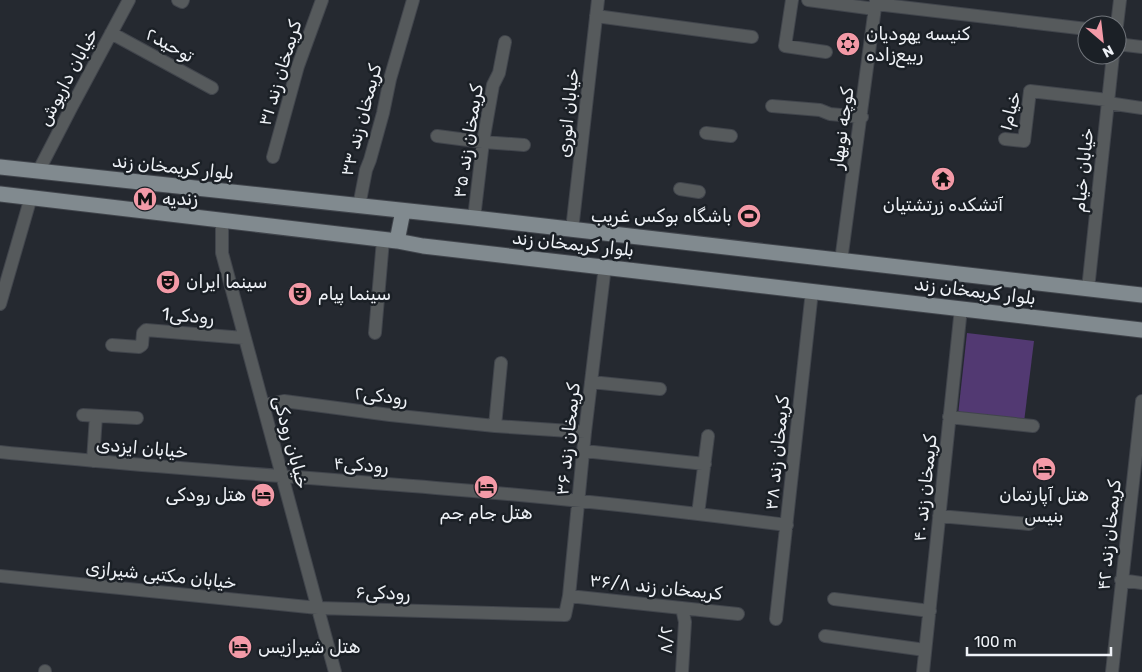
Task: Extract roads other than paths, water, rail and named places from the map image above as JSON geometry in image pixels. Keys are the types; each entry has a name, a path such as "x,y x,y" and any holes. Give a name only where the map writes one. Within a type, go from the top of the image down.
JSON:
{"main road":[{"name":"بلوار کریمخان زند","path":"1,167 474,218 1142,296"},
{"name":"بلوار کریمخان زند","path":"0,194 423,246 1142,330"},
{"path":"390,241 403,211"}],"street":[{"name":"خیابان داریوش","path":"39,170 129,0"},
{"name":"کریمخان زند ۳۱","path":"273,157 298,66 322,0"},
{"name":"کریمخان زند ۳۳","path":"359,206 366,170 413,0"},
{"name":"خیابان انوری","path":"572,230 598,0"},
{"path":"792,0 785,46 826,52"},
{"path":"808,0 876,4 1077,28"},
{"path":"1118,15 1120,0"},
{"name":"کوچه نوبهار","path":"842,261 876,4"},
{"path":"596,16 752,36"},
{"name":"توحید۲","path":"111,32 212,88"},
{"name":"کریمخان زند ۳۵","path":"474,218 482,142 493,85 499,73 505,42"},
{"path":"1127,45 1142,47"},
{"name":"خیابان خیام","path":"1088,289 1112,65"},
{"name":"۱خیام","path":"1006,138 1024,141 1030,90 1108,101"},
{"path":"1108,101 1142,108"},
{"path":"772,106 820,110 830,114 862,117"},
{"path":"706,133 731,136"},
{"path":"436,136 524,145"},
{"path":"680,189 698,192"},
{"path":"0,304 31,198"},
{"name":"خیابان رودکی","path":"222,221 222,253 335,672"},
{"path":"375,333 390,241"},
{"name":"کریمخان زند ۳۶","path":"565,615 569,596 585,432 605,266"},
{"name":"کریمخان زند ۳۸","path":"776,619 812,291"},
{"name":"کریمخان زند ۴۰","path":"922,672 926,650 961,308"},
{"name":"1رودکی","path":"112,345 139,347 142,345 143,333 146,330 244,338"},
{"path":"495,426 502,363"},
{"path":"591,382 660,389"},
{"name":"رودکی۲","path":"264,405 284,401 495,426 585,432"},
{"name":"کریمخان زند ۴۲","path":"1112,672 1121,580 1136,501 1142,401"},
{"path":"83,415 138,418"},
{"path":"93,461 96,416"},
{"path":"949,418 1033,426"},
{"path":"698,514 708,436"},
{"path":"584,451 705,464"},
{"name":"خیابان ایزدی","path":"0,452 282,476"},
{"name":"رودکی۴","path":"282,476 579,501 787,525"},
{"path":"939,516 1029,524"},
{"name":"خیابان مکتبی شیرازی","path":"0,576 318,608"},
{"path":"1121,580 1142,583"},
{"name":"کریمخان زند ۳۶/۸","path":"569,596 738,614"},
{"path":"834,599 930,611"},
{"name":"رودکی۶","path":"318,608 565,615"},
{"name":"۸/۲","path":"682,608 685,622 682,672"},
{"path":"824,636 926,650"}],"place":[{"name":"کنیسه یهودیان ربیع‌زاده","path":"848,44"},
{"name":"آتشکده زرتشتیان","path":"943,179"},
{"name":"زندیه","path":"145,199"},
{"name":"باشگاه بوکس غریب","path":"749,216"},
{"name":"سینما ایران","path":"168,282"},
{"name":"سینما پیام","path":"300,294"},
{"name":"هتل آپارتمان بنیس","path":"1044,469"},
{"name":"هتل جام جم","path":"486,487"},
{"name":"هتل رودکی","path":"263,495"},
{"name":"هتل شیرازیس","path":"240,647"}]}
